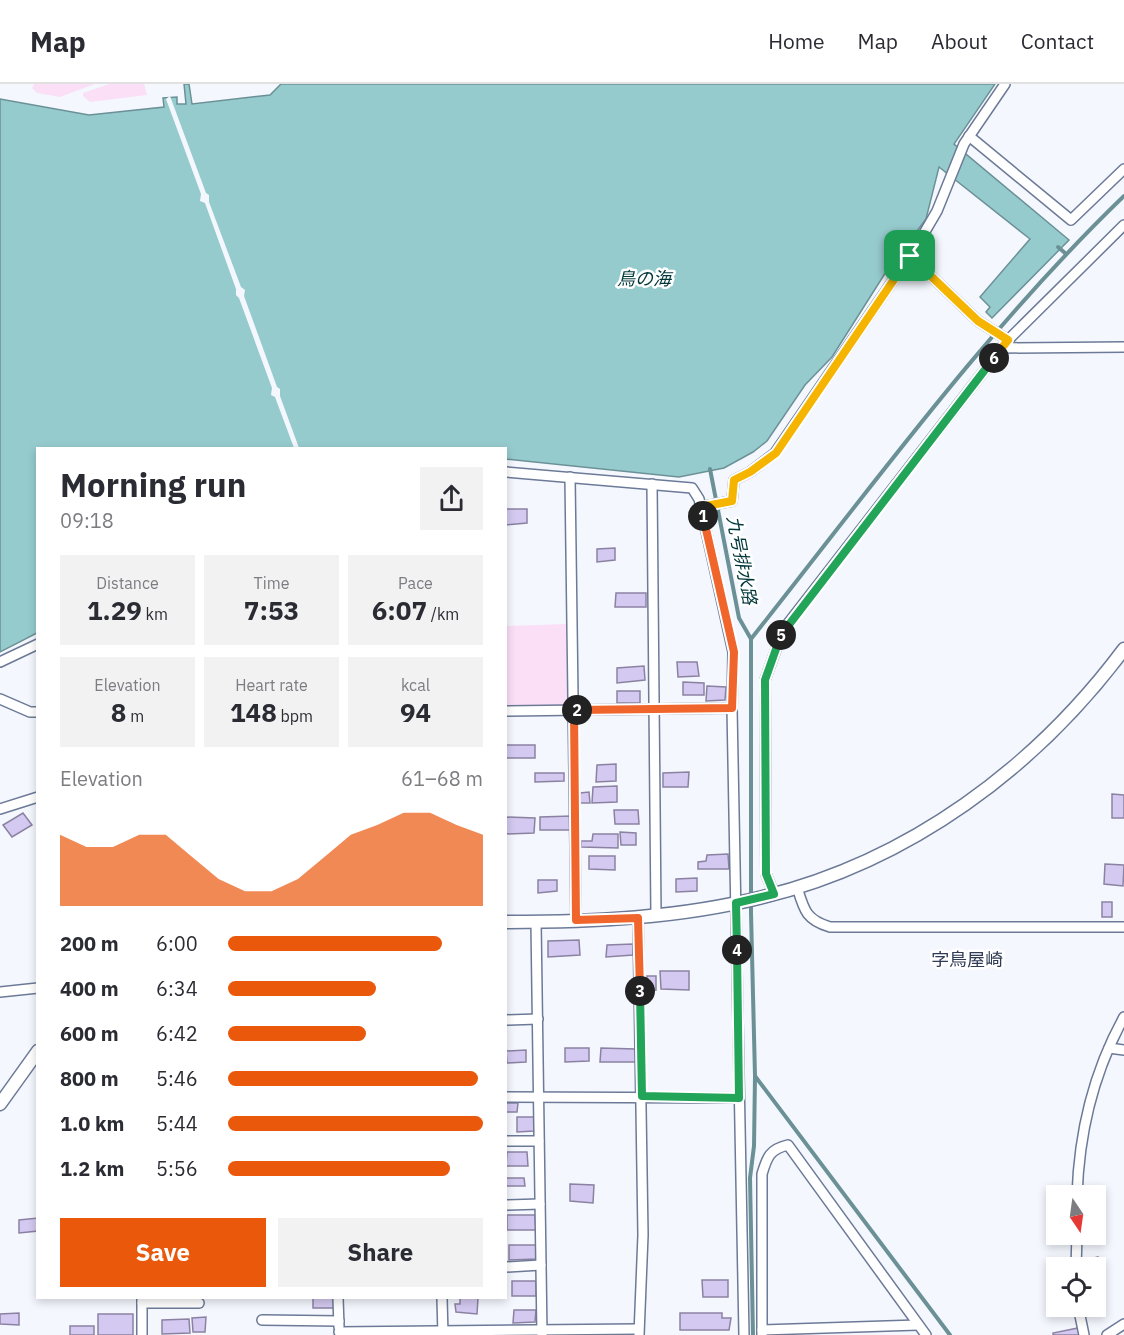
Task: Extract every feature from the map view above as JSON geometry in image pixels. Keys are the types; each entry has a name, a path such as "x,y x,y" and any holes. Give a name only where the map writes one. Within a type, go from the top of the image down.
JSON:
{"street":[{"path":"704,506 732,501 734,480 750,472 776,453 916,247 938,211 966,140 1005,84"},
{"path":"966,140 1071,220 1124,169"},
{"path":"769,895 766,874 765,680 783,630 1004,342 1124,225"},
{"path":"910,256 978,321 1004,342 1124,347"},
{"path":"507,472 692,488 704,506 734,652 732,708 740,902 739,1098 744,1335"},
{"path":"570,477 576,920"},
{"path":"652,484 656,916"},
{"path":"0,662 36,648"},
{"path":"507,922 638,918 740,902 797,887 905,842 962,808 1044,741 1073,711 1124,649"},
{"path":"0,699 30,712 36,712"},
{"path":"507,711 732,708"},
{"path":"0,809 36,798"},
{"path":"797,887 806,912 814,922 830,927 1124,927"},
{"path":"338,1299 339,1334 638,1332 643,1235 638,918"},
{"path":"536,922 542,1333"},
{"path":"0,992 36,988"},
{"path":"1078,1185 1079,1152 1091,1094 1124,1017"},
{"path":"507,1020 538,1019"},
{"path":"1109,1048 1124,1050"},
{"path":"0,1104 36,1054"},
{"path":"507,1097 739,1098"},
{"path":"507,1141 539,1141"},
{"path":"918,1325 762,1332 762,1174 768,1155 775,1148 788,1145 926,1335"},
{"path":"507,1205 540,1204"},
{"path":"507,1267 541,1265"},
{"path":"442,1299 443,1333"},
{"path":"142,1335 142,1300 199,1303"},
{"path":"1080,1317 1084,1335"},
{"path":"262,1320 339,1321"},
{"path":"1107,1335 1124,1324"}],"shaded area":[{"path":"34,84 95,84 60,97 37,93 32,88"},
{"path":"109,84 144,84 147,95 90,102 83,96 83,93"},
{"path":"566,624 567,701 563,705 507,707 507,626"}],"water":[{"name":"鳥の海","path":"184,84 189,84 192,104 270,95 281,84 995,84 954,144 1069,240 992,318 986,312 990,307 980,297 1030,239 939,167 926,219 884,275 832,357 805,385 767,441 753,452 724,468 679,477 507,459 507,447 36,447 36,634 0,652 0,99 89,115 164,107 163,98 177,97 177,104 186,104"}],"pier":[{"path":"170,96 206,193 209,195 209,202 241,287 245,290 244,296 277,387 280,389 280,396 299,447 294,447 275,397 271,395 272,388 236,295 236,289 205,203 200,201 201,194 166,99"}],"building":[{"path":"507,509 527,509 527,523 507,525"},
{"path":"615,548 615,560 597,562 597,549"},
{"path":"616,593 646,593 646,607 615,607"},
{"path":"677,662 697,662 699,676 678,677"},
{"path":"644,666 645,680 617,683 617,668"},
{"path":"683,682 704,683 704,695 683,695"},
{"path":"707,686 726,687 725,700 706,701"},
{"path":"617,691 640,691 640,703 617,703"},
{"path":"507,745 535,745 535,758 507,758"},
{"path":"616,764 616,781 596,782 597,765"},
{"path":"689,772 688,787 663,787 663,773"},
{"path":"535,773 564,773 564,781 535,782"},
{"path":"617,786 617,802 592,803 593,787"},
{"path":"589,792 590,803 580,803 580,793"},
{"path":"1112,794 1124,795 1124,818 1112,818"},
{"path":"614,810 638,810 639,824 615,824"},
{"path":"23,813 32,825 12,837 3,825"},
{"path":"571,816 571,830 540,830 540,817"},
{"path":"507,817 535,818 534,833 507,834"},
{"path":"620,832 636,833 636,845 621,845"},
{"path":"593,834 618,834 618,848 581,847 581,841 592,841"},
{"path":"728,854 729,869 698,869 698,862 706,861 707,855"},
{"path":"589,856 615,856 615,870 589,869"},
{"path":"1105,864 1124,865 1123,886 1104,884"},
{"path":"697,878 697,891 676,892 676,879"},
{"path":"538,880 557,880 557,891 538,893"},
{"path":"1102,902 1112,902 1112,917 1102,917"},
{"path":"579,940 580,955 548,957 548,941"},
{"path":"633,944 633,955 606,957 607,945"},
{"path":"660,971 689,971 689,990 661,989"},
{"path":"647,976 656,976 656,990 647,991"},
{"path":"565,1048 589,1048 589,1061 565,1062"},
{"path":"601,1048 635,1049 636,1062 600,1062"},
{"path":"526,1050 526,1062 507,1063 507,1051"},
{"path":"507,1103 518,1103 517,1112 507,1112"},
{"path":"517,1117 534,1117 534,1131 517,1132"},
{"path":"507,1152 527,1152 528,1166 507,1166"},
{"path":"507,1178 524,1178 525,1186 507,1186"},
{"path":"570,1184 594,1185 593,1203 570,1201"},
{"path":"507,1215 535,1215 536,1230 507,1230"},
{"path":"36,1218 36,1231 19,1233 19,1220"},
{"path":"509,1245 536,1245 536,1259 509,1260"},
{"path":"702,1280 728,1280 728,1297 703,1297"},
{"path":"512,1281 536,1281 536,1296 512,1296"},
{"path":"313,1299 335,1299 335,1308 313,1308"},
{"path":"460,1299 478,1299 477,1314 456,1312 455,1304 460,1304"},
{"path":"514,1310 536,1310 535,1322 513,1323"},
{"path":"19,1313 19,1325 0,1324 0,1314"},
{"path":"680,1313 722,1313 722,1318 731,1318 729,1330 680,1330"},
{"path":"98,1314 133,1314 133,1335 98,1335"},
{"path":"206,1317 205,1332 193,1332 192,1318"},
{"path":"189,1319 190,1333 162,1334 162,1320"},
{"path":"70,1326 94,1326 94,1335 70,1335"},
{"path":"1078,1328 1079,1335 1053,1335 1053,1333"}],"waterway":[{"path":"751,639 930,411 977,355 1073,247 1124,196"},
{"path":"1058,247 1065,253"},
{"name":"九号排水路","path":"710,469 739,618 751,639 751,913 755,1076 950,1335"},
{"path":"753,1335 750,1178 754,1146 755,1076"}],"district":[{"name":"字鳥屋崎","path":"967,959"}],"route":[{"path":"910,256 978,321 1008,340 783,630 773,654 765,680 766,874 774,894 736,903 739,1098 642,1096 638,918 576,920 574,710 732,708 734,652 701,507 732,501 734,480 750,472 776,453 910,256"}]}
